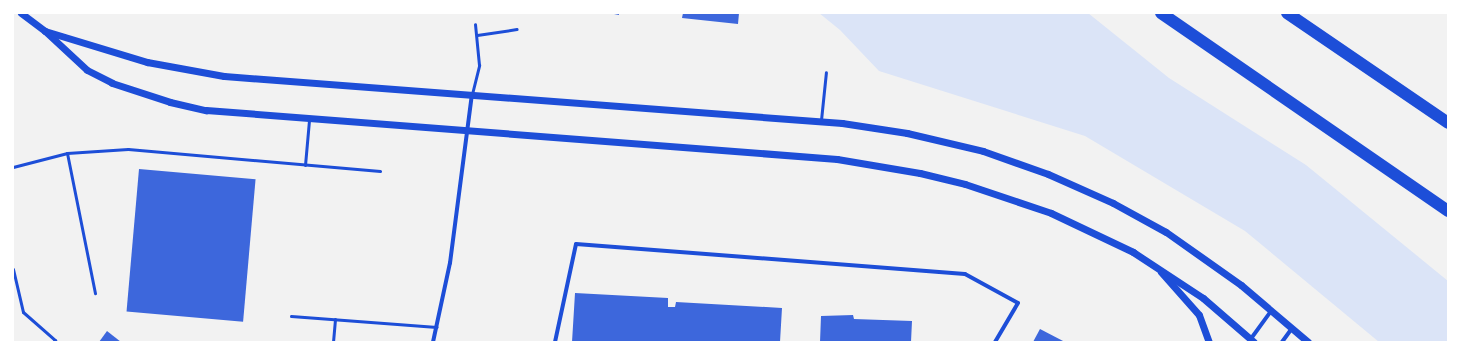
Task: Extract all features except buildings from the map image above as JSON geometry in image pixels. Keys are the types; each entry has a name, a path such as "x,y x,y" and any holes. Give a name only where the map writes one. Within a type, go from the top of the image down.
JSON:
{"highway":[{"path":"1161,13 1448,211"},
{"path":"1287,13 1448,123"}],"street":[{"path":"21,13 45,31 87,70 112,84 140,94 206,110 309,120 837,159 920,173 1004,196 1051,213 1095,232 1156,266 1203,298 1251,341 1272,310"},
{"path":"45,31 184,70 224,76 821,121 907,133 983,151 1048,174 1113,203 1166,232 1204,258 1272,310 1308,342"},
{"path":"433,342 450,263 472,94"},
{"path":"555,342 576,244 965,274 1018,303 995,342"},
{"path":"1156,266 1199,316 1209,342"},
{"path":"1282,342 1292,328"}],"lane":[{"path":"472,94 479,65 475,24"},
{"path":"477,36 517,29"},
{"path":"821,121 826,72"},
{"path":"305,165 309,120"},
{"path":"13,167 67,153 128,149 380,171"},
{"path":"67,153 95,293"},
{"path":"13,269 23,312 54,340 53,342"},
{"path":"291,316 437,327"},
{"path":"333,342 335,319"}],"shaded area":[{"path":"819,13 1088,13 1169,78 1306,165 1448,281 1448,342 1379,342 1245,231 1085,136 879,71 840,30"}]}
